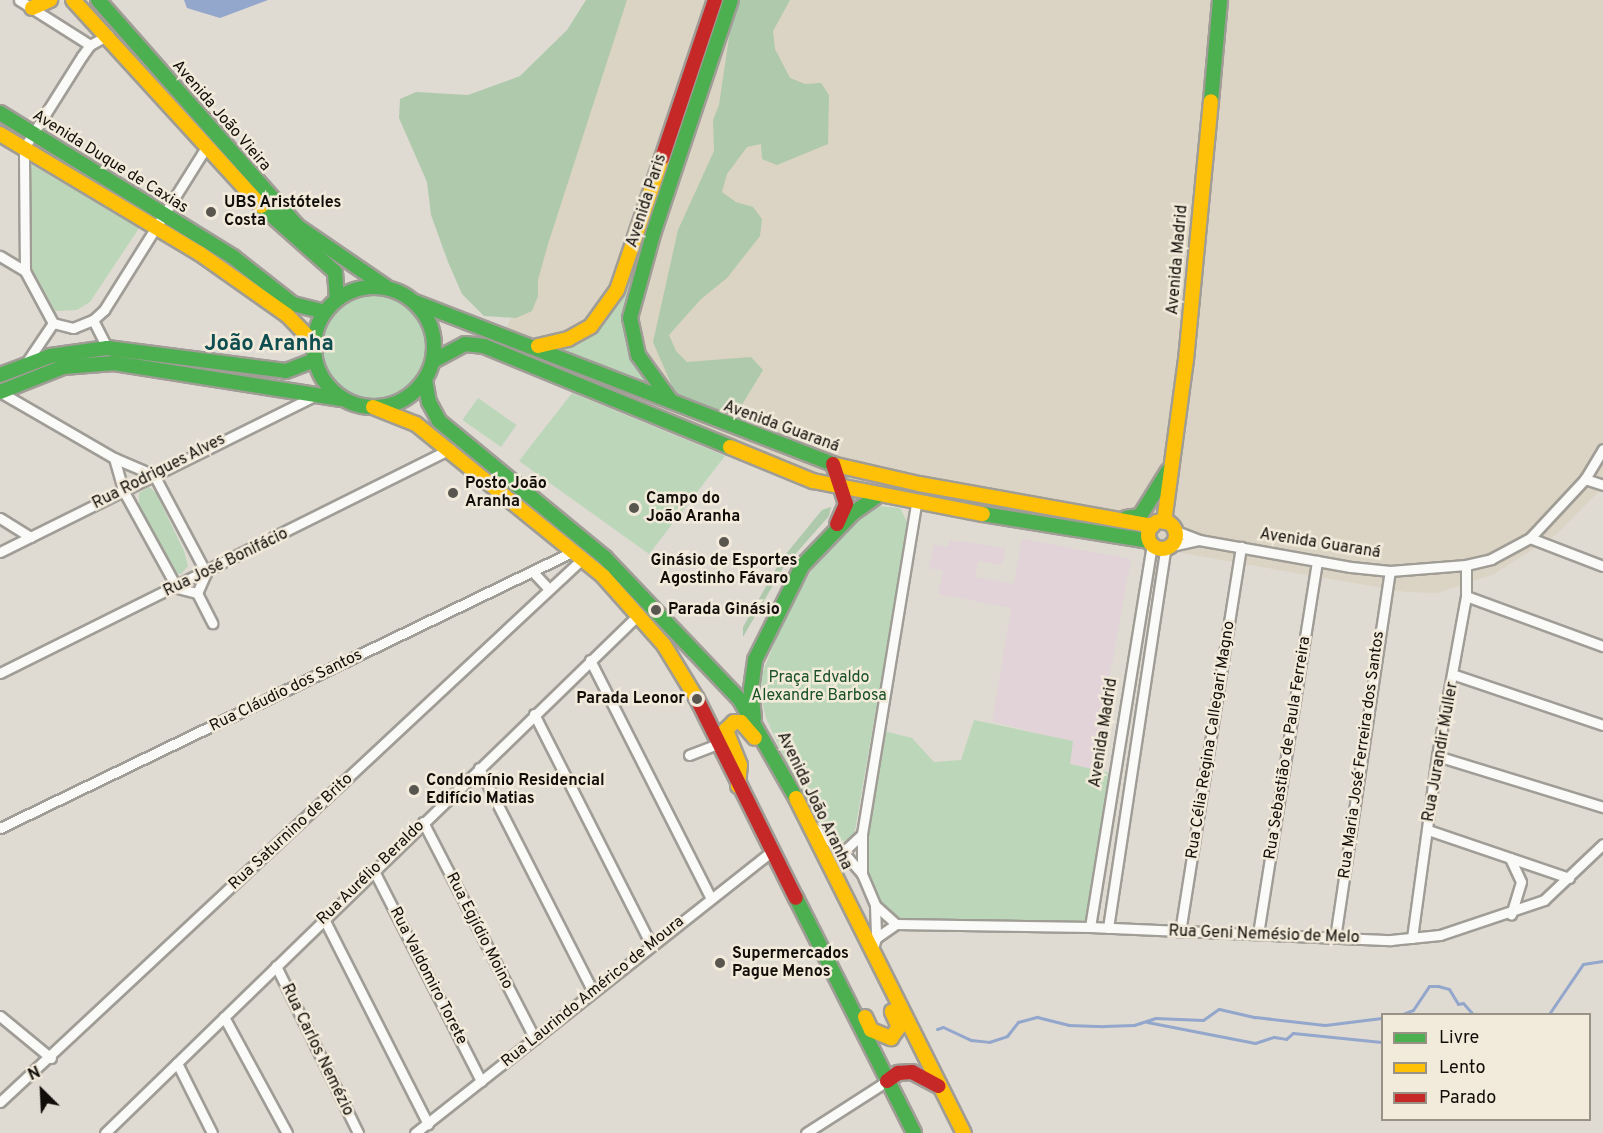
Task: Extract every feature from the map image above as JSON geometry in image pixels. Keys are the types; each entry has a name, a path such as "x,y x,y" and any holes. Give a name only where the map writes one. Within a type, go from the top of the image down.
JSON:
{"street":[{"path":"19,0 90,45"},
{"path":"32,8 50,0"},
{"name":"Avenida João Vieira","path":"72,0 108,35 267,212 335,272 337,298"},
{"name":"Avenida João Vieira","path":"98,0 297,226 386,287"},
{"name":"Avenida Paris","path":"538,346 568,339 591,326 617,290 715,0"},
{"name":"Avenida Paris","path":"675,404 655,383 638,355 630,318 654,231 731,0"},
{"name":"Avenida Madrid","path":"1108,928 1159,545 1158,524 1175,455 1220,0"},
{"path":"108,35 90,45 24,148 25,271 53,323 73,328 93,320 112,300 207,146"},
{"name":"Avenida Duque de Caxias","path":"0,113 233,257 293,304 324,312"},
{"name":"Avenida Duque de Caxias","path":"0,134 156,228 287,315 313,342"},
{"path":"0,256 25,271"},
{"path":"345,400 325,383 315,360 313,342 324,312 337,298 369,286 386,287 415,302 432,329 433,361 425,380 398,402 373,407"},
{"name":"Avenida Guaraná","path":"415,302 538,346 675,404 833,464 919,484 1106,518 1158,524"},
{"path":"93,320 107,348"},
{"path":"27,363 53,323"},
{"name":"Avenida Guaraná","path":"433,361 465,344 484,346 802,477 844,490 1159,545 1199,540"},
{"path":"0,375 27,363 79,350 107,348 286,371 315,360"},
{"path":"0,392 36,376 90,363 319,393 373,407 416,424 450,449 576,556 603,576 682,670 738,787 914,1133"},
{"name":"Avenida João Aranha","path":"425,380 429,402 439,421 605,558 717,672 755,720 789,784 885,982 964,1133"},
{"path":"0,392 114,458 154,475 206,573 197,593"},
{"name":"Rua Rodrigues Alves","path":"0,552 319,393"},
{"name":"Rua José Bonifácio","path":"0,673 177,588 450,449"},
{"name":"Avenida Guaraná","path":"1176,531 1199,540 1317,561 1390,571 1466,565 1491,559 1530,538 1586,479 1603,449"},
{"path":"1106,518 1140,516 1175,455"},
{"path":"114,458 123,490 177,588 197,593 212,623"},
{"path":"832,534 846,504 844,490 833,464"},
{"path":"1586,479 1603,485"},
{"path":"755,720 751,689 755,660 802,566 832,534 877,496"},
{"path":"862,874 862,834 916,503"},
{"path":"0,518 31,537"},
{"path":"1158,524 1176,531 1159,545"},
{"path":"1530,538 1603,566"},
{"name":"Avenida Madrid","path":"1090,927 1159,545"},
{"name":"Rua Célia Regina Callegari Magno","path":"1180,932 1241,547"},
{"name":"Rua Cláudio dos Santos","path":"0,828 533,572 576,556"},
{"name":"Rua Saturnino de Brito","path":"0,1102 51,1058 549,589 576,556"},
{"name":"Rua Sebastião de Paula Ferreira","path":"1258,934 1317,561"},
{"name":"Rua Jurandir Muller","path":"1412,938 1437,756 1455,675 1466,596 1466,565"},
{"name":"Rua Maria José Ferreira dos Santos","path":"1335,939 1390,571"},
{"path":"533,572 549,589"},
{"path":"1466,596 1603,646"},
{"name":"Rua Aurélio Beraldo","path":"105,1133 638,615"},
{"path":"590,660 711,898"},
{"path":"1455,675 1603,725"},
{"path":"534,714 651,945"},
{"path":"738,787 740,765 726,730 734,722 749,727 776,778 789,784"},
{"path":"689,755 718,744"},
{"path":"1437,756 1603,807"},
{"path":"479,768 593,992"},
{"path":"805,821 843,852 862,874 875,905 876,938 872,953"},
{"name":"Rua Egjídio Moino","path":"423,822 535,1039"},
{"path":"1428,830 1569,878"},
{"path":"843,852 862,834"},
{"name":"Rua Geni Nemésio de Melo","path":"896,924 1090,927 1335,939 1412,938 1440,934 1511,914 1544,900 1603,844"},
{"name":"Rua Laurindo Américo de Moura","path":"415,1133 771,852"},
{"path":"1510,858 1521,882 1511,914"},
{"name":"Rua Valdomiro Torete","path":"374,871 481,1081"},
{"path":"875,905 896,924 876,938"},
{"path":"324,919 428,1124"},
{"name":"Rua Carlos Nemézio","path":"276,966 358,1133"},
{"path":"831,967 843,975 871,1030 891,1038 899,1027 885,995 885,982"},
{"path":"0,1016 51,1058"},
{"path":"224,1017 287,1133"},
{"path":"177,1063 212,1133"},
{"path":"806,1133 898,1073 912,1072 940,1088"}],"shaded area":[{"path":"602,0 1603,0 1603,487 1557,534 1494,574 1438,593 1406,592 876,500 661,415 499,345 556,218"},
{"path":"1022,539 1131,559 1104,707 1112,710 1100,772 1070,764 1059,739 992,721 1011,608 938,594 943,571 929,568 934,545 949,547 950,540 1006,548 1001,565 978,561 975,577 1014,584"}],"green space":[{"path":"586,0 627,0 548,244 538,280 538,296 532,311 516,318 484,316 462,294 448,262 431,215 427,182 399,118 400,99 416,92 468,95 520,76 567,30"},
{"path":"739,0 790,0 773,31 775,49 790,78 805,84 821,83 829,95 828,144 777,165 762,159 761,144 747,147 727,174 722,192 736,202 753,207 762,219 760,236 727,278 701,299 669,335 676,351 687,362 751,357 763,370 737,413 708,426 675,393 653,342 678,230 714,151 713,120 719,105 732,17"},
{"path":"27,162 139,228 90,302 77,310 55,311 30,267"},
{"path":"642,236 647,237 627,318 657,392 554,349 594,331 611,314"},
{"path":"373,292 394,296 411,308 423,325 427,346 423,367 411,384 394,396 373,400 352,396 335,384 323,367 319,346 323,325 335,308 352,296"},
{"name":"Campo do João Aranha","path":"572,393 725,456 649,554 519,461"},
{"path":"478,398 517,425 501,447 463,420"},
{"path":"149,487 156,493 184,551 188,566 181,574 173,573 139,507 139,493"},
{"name":"Praça Edvaldo Alexandre Barbosa","path":"879,506 900,508 908,524 854,836 841,842 814,822 766,718 758,684 786,614 815,565 863,513"},
{"path":"831,507 829,516 783,568 743,637 743,627 781,560 822,510"},
{"path":"974,720 1073,741 1070,764 1114,774 1090,927 896,924 875,905 862,874 861,845 880,730 912,738 934,762 961,760"}],"water":[{"path":"184,0 268,0 220,18 187,8"}],"waterway":[{"path":"1550,1013 1583,964 1603,961"},
{"path":"1406,1013 1413,1010 1429,986 1449,989 1458,1004 1463,1003 1472,1013"},
{"path":"937,1029 943,1027 971,1040 989,1042 1007,1036 1018,1022 1037,1017 1068,1025 1104,1026 1134,1025 1155,1018 1203,1020 1219,1009 1255,1017 1325,1025 1381,1018"},
{"path":"1147,1022 1255,1043 1274,1037 1286,1039 1293,1033 1381,1042"}],"traffic: fast":[{"path":"98,0 297,226 386,287"},
{"path":"671,401 638,355 630,318 654,231 731,0"},
{"path":"1211,101 1220,0"},
{"path":"0,113 233,257 293,304 324,312"},
{"path":"261,206 335,272 337,298"},
{"path":"374,287 397,291 417,304 430,324 434,347 430,370 417,390 397,403 374,407 351,403 331,390 318,370 314,347 318,324 331,304 351,291 374,287"},
{"path":"415,302 836,465"},
{"path":"433,361 465,344 484,346 730,447"},
{"path":"0,375 50,356 107,348 286,371 314,360"},
{"path":"0,392 63,367 114,363 341,399"},
{"path":"425,380 429,402 439,421 605,558 740,700 796,798"},
{"path":"1126,518 1140,516 1168,471"},
{"path":"754,718 751,689 755,660 802,566 853,513 877,496"},
{"path":"983,514 1150,541"},
{"path":"796,898 914,1133"}],"traffic: slow":[{"path":"32,8 50,0"},
{"path":"73,0 261,206"},
{"path":"1164,522 1186,360 1211,101"},
{"path":"0,134 199,253 287,315 313,342"},
{"path":"538,346 568,339 591,326 617,290 662,158"},
{"path":"373,407 416,424 603,576 664,645 697,699"},
{"path":"730,447 813,481 983,514"},
{"path":"836,465 919,484 1152,526"},
{"path":"1162,521 1172,525 1176,535 1172,545 1162,549 1152,545 1148,535 1152,525 1162,521"},
{"path":"738,786 740,765 726,730 734,722 741,722 755,738"},
{"path":"796,798 964,1133"},
{"path":"865,1017 871,1030 891,1038 899,1027 892,1012"}],"traffic: jam":[{"path":"662,158 715,0"},
{"path":"833,464 846,504 837,524"},
{"path":"697,699 796,898"},
{"path":"887,1081 898,1073 912,1072 938,1086"}],"place":[{"name":"UBS Aristóteles Costa","path":"211,212"},
{"name":"Posto João Aranha","path":"453,493"},
{"name":"Campo do João Aranha","path":"634,508"},
{"name":"Ginásio de Esportes Agostinho Fávaro","path":"724,542"},
{"name":"Parada Ginásio","path":"656,610"},
{"name":"Parada Leonor","path":"697,699"},
{"name":"Condomínio Residencial Edifício Matias","path":"414,790"},
{"name":"Supermercados Pague Menos","path":"720,963"}],"district":[{"name":"João Aranha","path":"269,345"}]}
